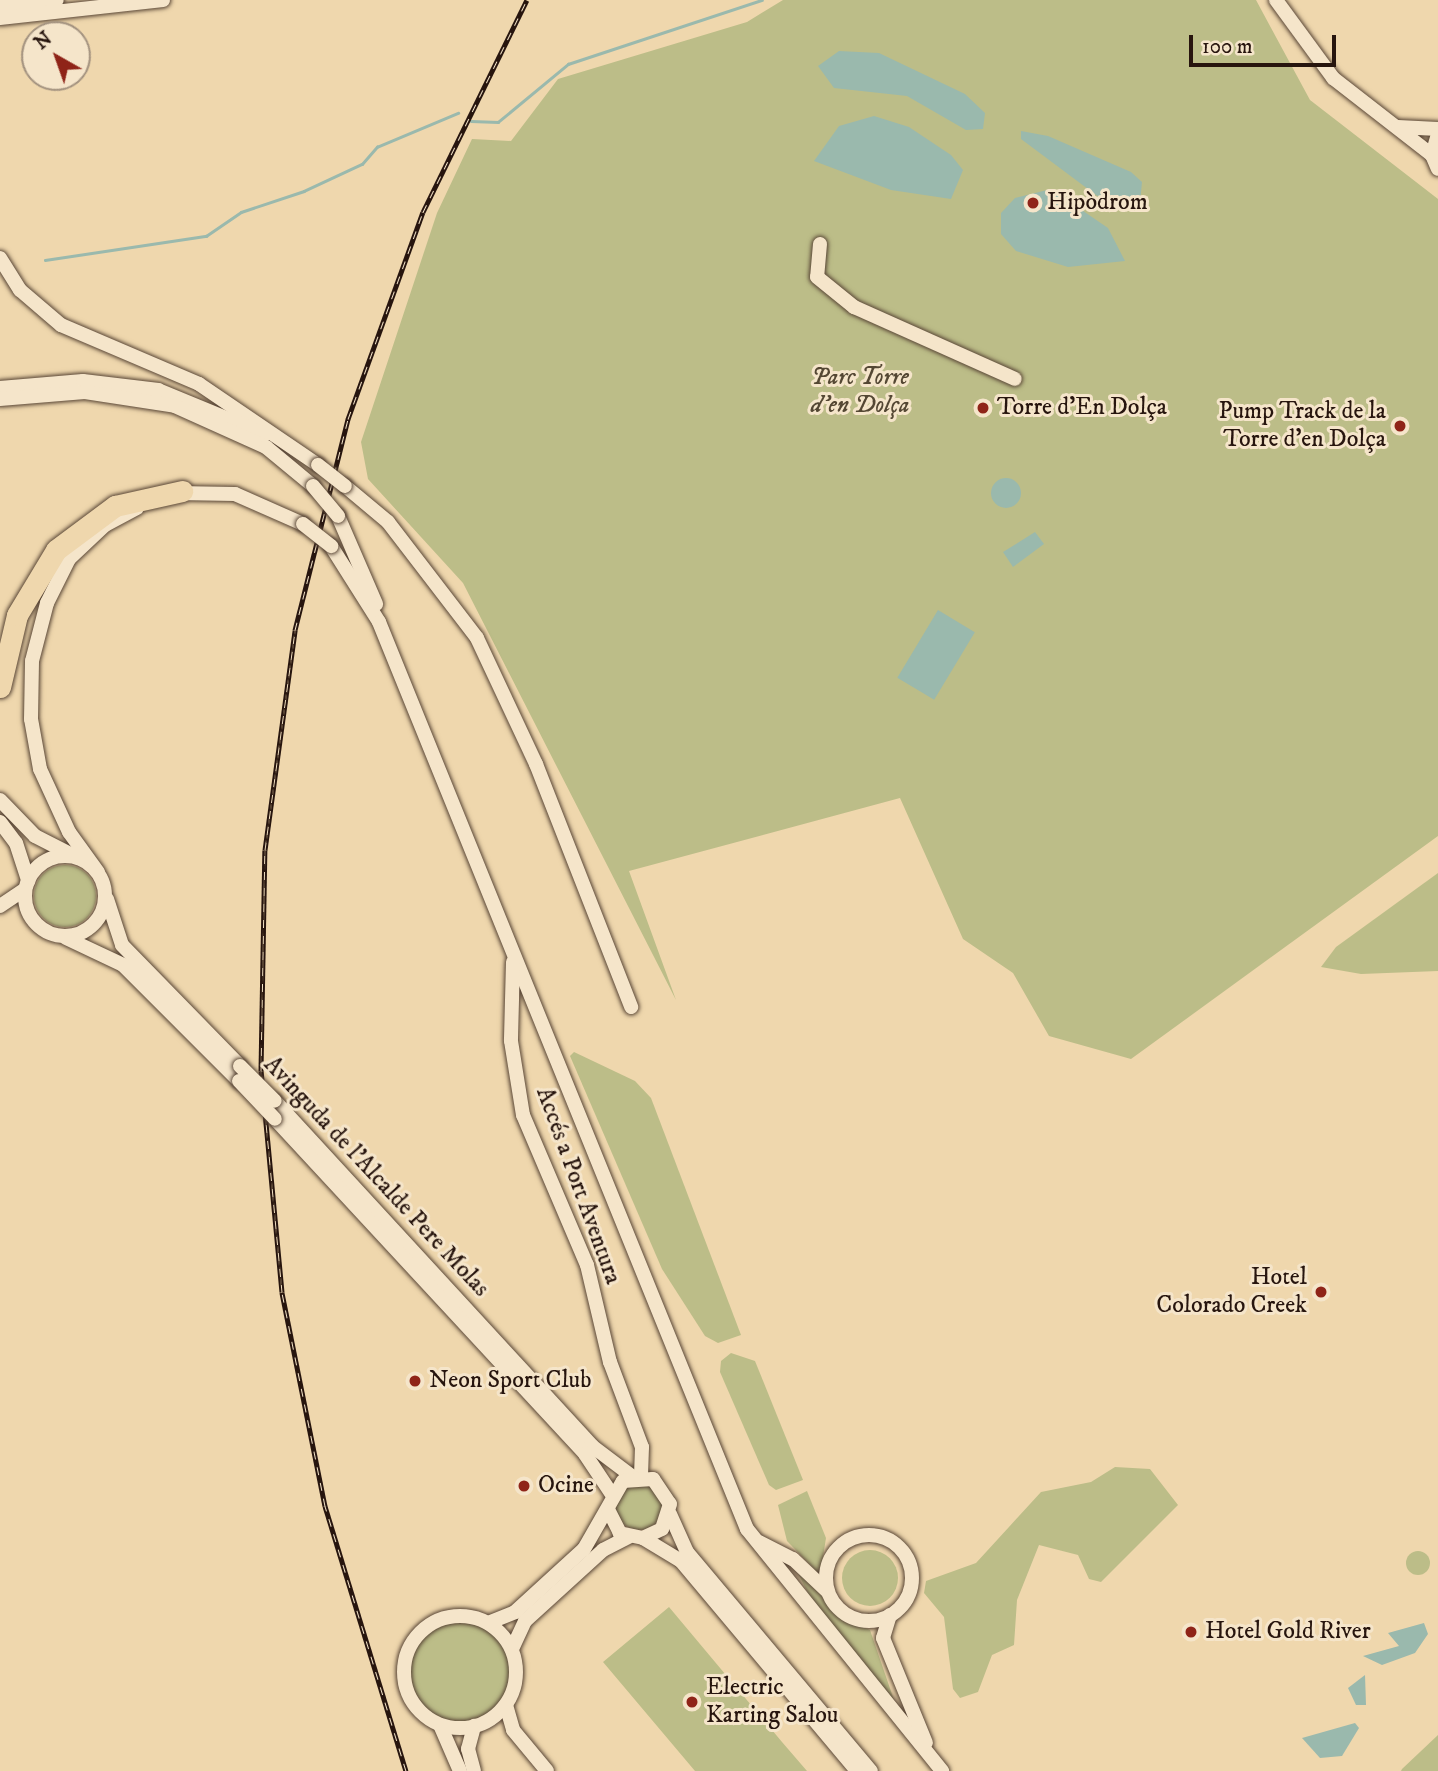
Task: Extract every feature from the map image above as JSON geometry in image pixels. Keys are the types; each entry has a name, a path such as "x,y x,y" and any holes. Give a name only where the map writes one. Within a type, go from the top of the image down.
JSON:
{"highway":[{"path":"0,687 17,615 56,550 115,506 182,491"}],"street":[{"path":"0,6 57,0"},
{"path":"0,18 163,0"},
{"path":"1276,0 1333,78 1432,155 1438,169"},
{"path":"1398,127 1438,132 1432,155"},
{"path":"820,244 817,277 854,307 1015,379"},
{"path":"0,258 45,314 227,400 318,465 388,522 477,638 536,764 631,1007"},
{"path":"4,393 55,381 159,396 231,416 318,465"},
{"path":"159,396 252,439 313,486 338,516 373,586 379,622"},
{"path":"75,857 47,860 26,885 3,904 29,914 45,932 61,936 93,926 106,895 98,872 60,816 36,751 30,701 35,640 61,572 93,534 118,516 182,491"},
{"name":"Accés a Port Aventura","path":"182,491 235,494 303,524 331,546 379,622 636,1259 755,1540 932,1757"},
{"path":"0,800 35,836 98,872"},
{"path":"0,822 16,843 26,885 29,914"},
{"name":"Avinguda de l'Alcalde Pere Molas","path":"106,895 122,945 275,1101 592,1446 637,1476"},
{"name":"Avinguda de l'Alcalde Pere Molas","path":"61,936 123,965 239,1082 576,1444 611,1493"},
{"name":"Accés a Port Aventura","path":"511,946 513,1062 523,1115 587,1265 617,1387 642,1447 637,1476"},
{"path":"488,1623 516,1612 575,1557 608,1509 611,1493 637,1476 665,1490 670,1514 687,1552 871,1771"},
{"path":"608,1509 614,1526 681,1561 852,1768"},
{"path":"512,1649 525,1621 603,1550 658,1532 670,1514"},
{"path":"832,1600 826,1576 834,1553 853,1538 877,1536 897,1546 911,1573 908,1595 890,1615 883,1638 932,1757 942,1771"},
{"path":"755,1540 801,1566 851,1617 890,1615"},
{"path":"460,1771 440,1725 408,1694 409,1647 442,1618 470,1616 488,1623 512,1649 516,1674 506,1705 513,1730 547,1771"},
{"path":"474,1771 468,1749 480,1724 506,1705"},
{"path":"440,1725 480,1724 513,1730"}],"green space":[{"name":"Parc Torre d'en Dolça","path":"783,0 1256,0 1310,100 1438,199 1438,836 1131,1059 1049,1036 1013,973 963,939 900,798 629,871 676,1000 463,583 368,479 361,442 437,213 472,139 511,141 558,79 747,22"},
{"path":"59,865 71,865 87,874 94,884 94,908 87,918 71,927 59,927 48,922 39,913 34,902 34,890 39,879 48,870"},
{"path":"1438,873 1438,971 1361,974 1321,967 1336,947"},
{"path":"574,1052 635,1081 651,1098 741,1335 718,1343 705,1336 662,1269 570,1056"},
{"path":"731,1353 755,1361 803,1480 776,1490 769,1485 720,1372 721,1361"},
{"path":"1115,1467 1150,1469 1178,1505 1101,1582 1089,1579 1078,1555 1039,1545 1017,1600 1014,1645 992,1655 978,1692 960,1698 953,1689 944,1617 924,1593 926,1581 976,1563 1041,1492 1091,1482"},
{"path":"639,1484 656,1490 662,1507 656,1524 639,1530 622,1524 616,1507 622,1490"},
{"path":"807,1491 826,1538 820,1575 787,1541 778,1505"},
{"path":"870,1550 881,1552 890,1558 896,1567 896,1589 890,1598 881,1604 870,1606 859,1604 850,1598 844,1589 842,1578 844,1567 850,1558 859,1552"},
{"path":"1418,1551 1427,1554 1430,1563 1427,1572 1418,1575 1409,1572 1406,1563 1409,1554"},
{"path":"798,1573 821,1591 836,1615 870,1630 896,1706 811,1599"},
{"name":"Electric Karting Salou","path":"669,1607 807,1771 695,1771 603,1662"},
{"path":"460,1622 479,1626 495,1637 506,1653 510,1672 506,1691 495,1707 479,1718 460,1722 441,1718 425,1707 414,1691 410,1672 414,1653 425,1637 441,1626"},
{"path":"1438,1735 1438,1771 1401,1771 1402,1769"}],"shaded area":[{"path":"839,51 879,53 965,94 985,113 983,129 966,130 907,96 834,88 818,66"},
{"path":"874,116 909,127 951,155 963,170 951,199 891,190 814,161 839,126"},
{"path":"1021,131 1048,136 1131,172 1142,182 1140,203 1124,211 1096,195 1021,139"},
{"path":"1051,189 1108,228 1125,261 1068,267 1016,251 1001,234 1001,213 1015,198"},
{"path":"1006,478 1016,483 1021,493 1016,503 1006,508 996,503 991,493 996,483"},
{"path":"1035,532 1044,544 1013,567 1003,552"},
{"path":"938,610 975,632 934,700 897,678"},
{"path":"1424,1623 1428,1634 1415,1653 1382,1665 1363,1656 1399,1646 1388,1633"},
{"path":"1365,1675 1366,1705 1356,1705 1348,1688"},
{"path":"1355,1723 1359,1728 1342,1756 1320,1758 1302,1738"}],"waterway":[{"path":"471,121 498,122 568,64 762,0"},
{"path":"45,260 206,236 241,212 304,191 362,164 377,147 458,113"}],"railway":[{"path":"406,1771 325,1506 282,1292 261,1071 265,850 295,630 348,419 423,212 527,0"}],"place":[{"name":"Hipòdrom","path":"1033,203"},
{"name":"Torre d'En Dolça","path":"983,408"},
{"name":"Pump Track de la Torre d’en Dolça","path":"1400,426"},
{"name":"Hotel Colorado Creek","path":"1321,1292"},
{"name":"Neon Sport Club","path":"415,1381"},
{"name":"Ocine","path":"524,1486"},
{"name":"Hotel Gold River","path":"1191,1632"},
{"name":"Electric Karting Salou","path":"692,1702"}]}
